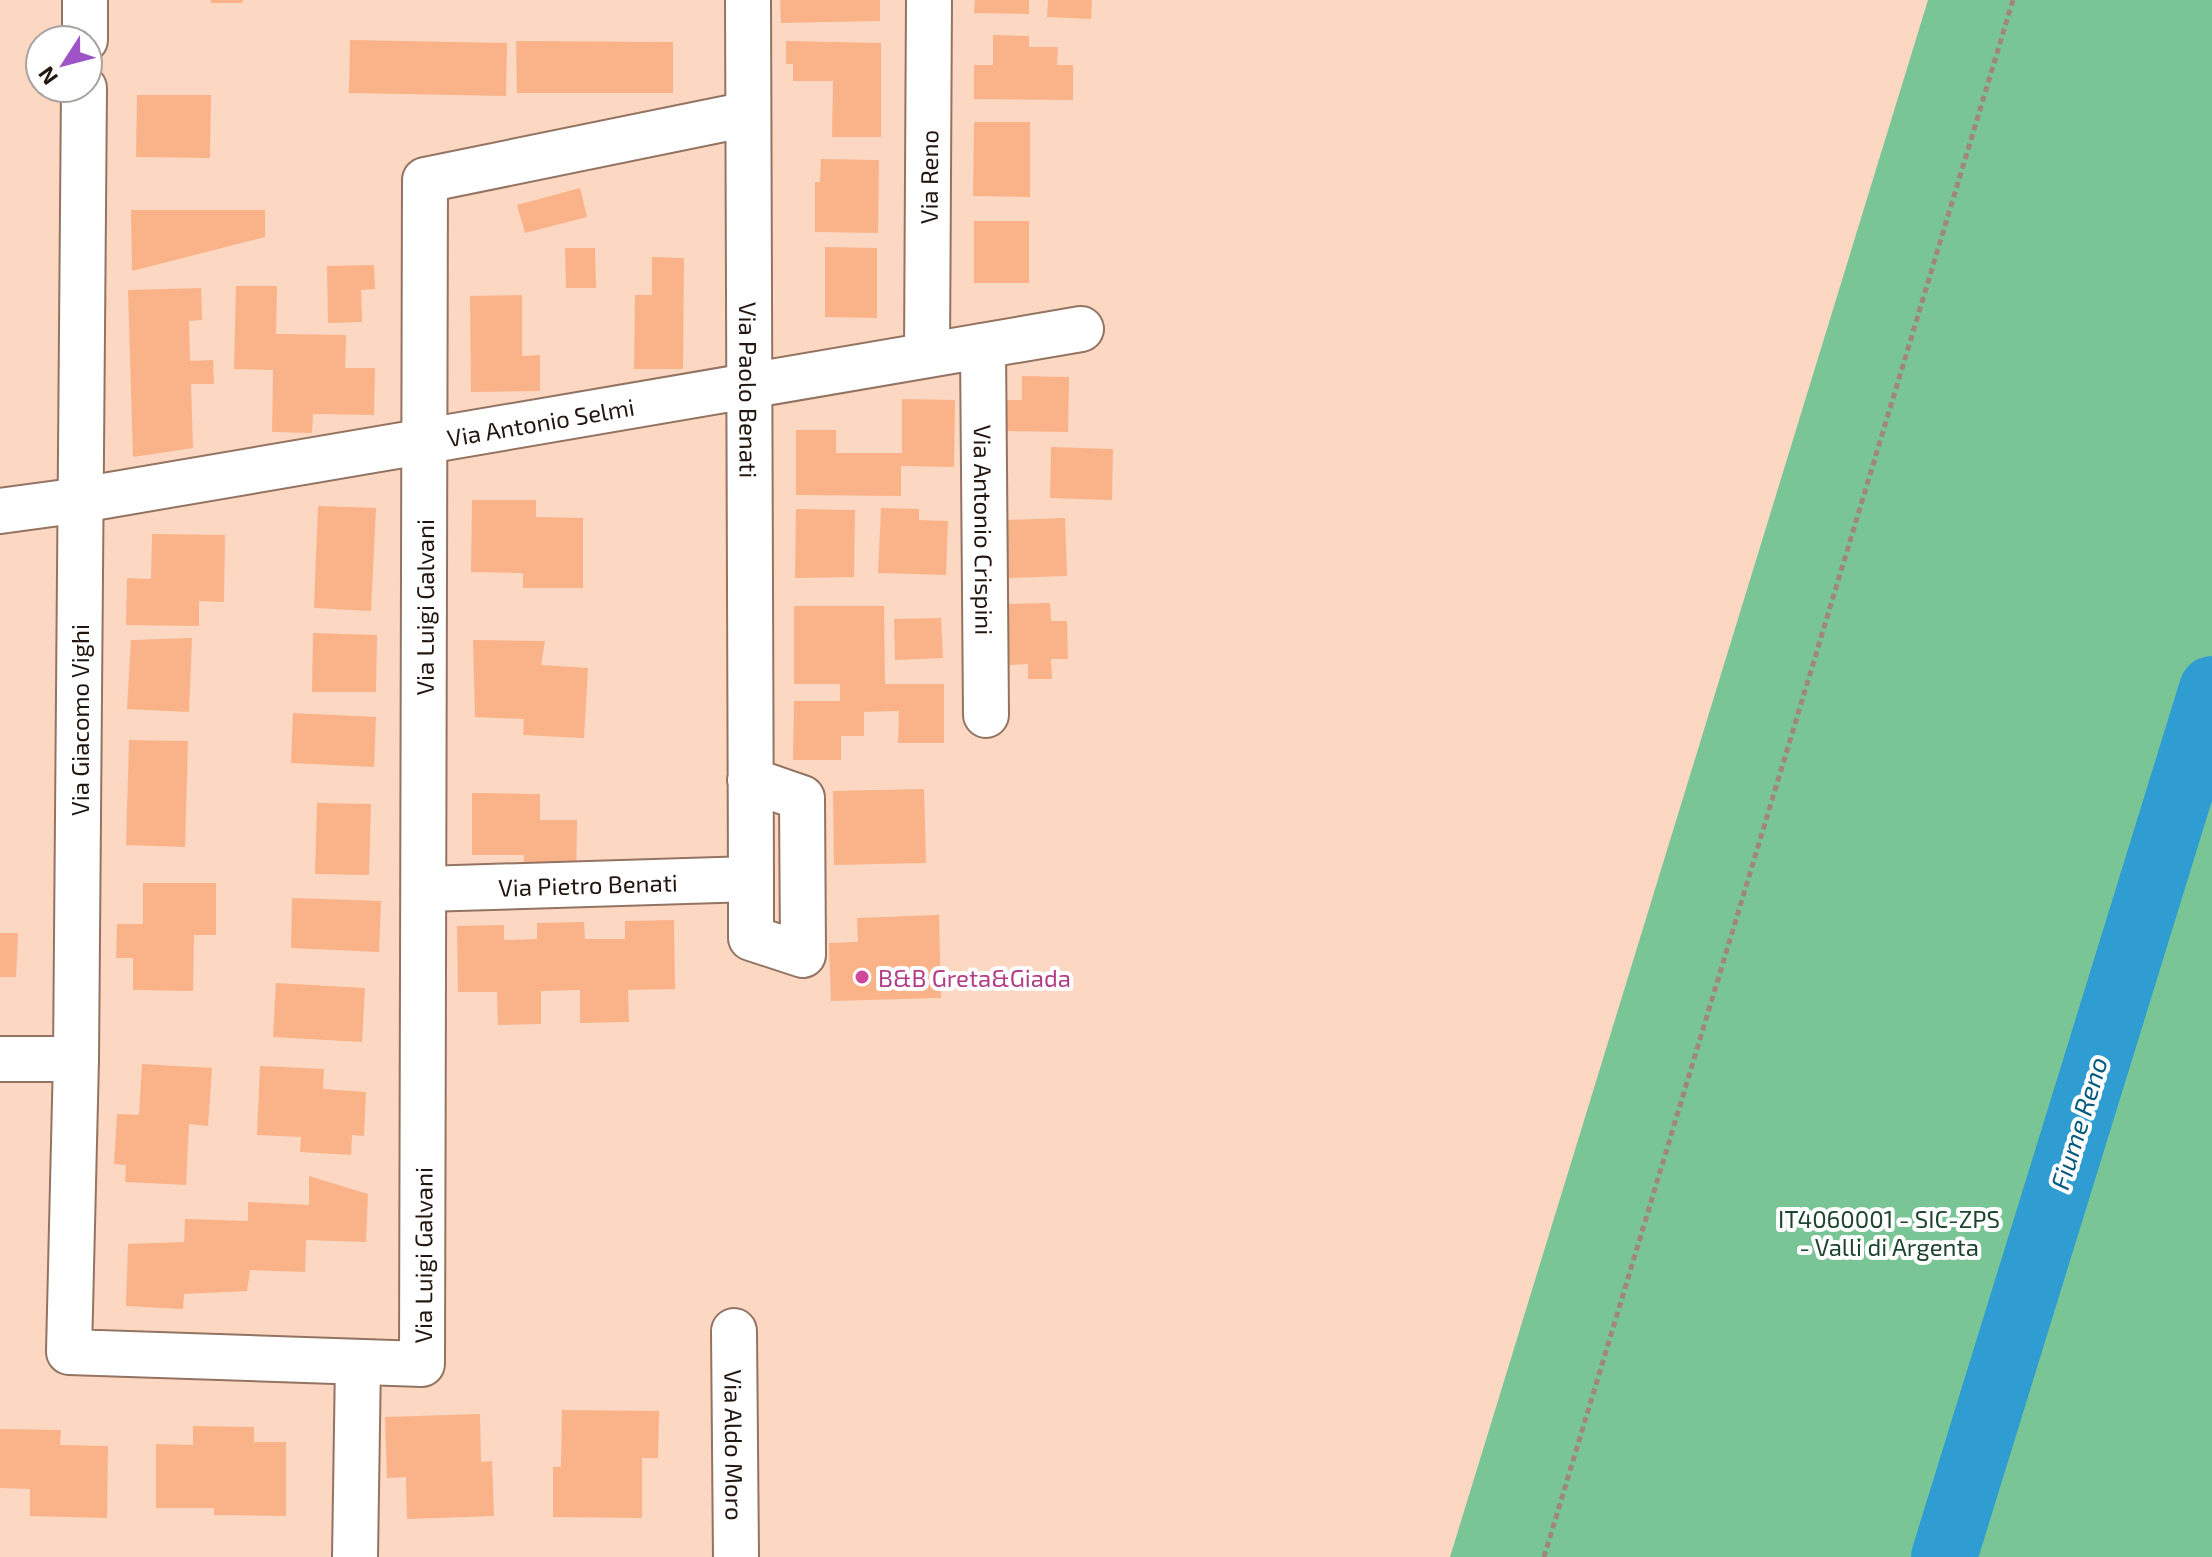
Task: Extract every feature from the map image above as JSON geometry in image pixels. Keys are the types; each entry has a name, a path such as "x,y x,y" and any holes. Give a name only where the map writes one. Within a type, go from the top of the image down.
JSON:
{"street":[{"path":"85,0 85,24"},
{"name":"Via Paolo Benati","path":"748,0 750,780 751,938 803,955 802,798 750,780"},
{"name":"Via Reno","path":"927,355 929,0"},
{"name":"Via Giacomo Vighi","path":"84,104 76,1059 69,1352 358,1362"},
{"name":"Via Luigi Galvani","path":"358,1362 422,1364 425,180 748,114"},
{"name":"Via Antonio Selmi","path":"0,511 81,500 1081,329"},
{"name":"Via Antonio Crispini","path":"983,346 986,715"},
{"name":"Via Pietro Benati","path":"424,889 751,879"},
{"path":"0,1059 76,1059"},
{"name":"Via Aldo Moro","path":"734,1331 736,1557"},
{"path":"355,1557 358,1362"}],"path":[{"path":"1544,1557 2013,0"}],"green space":[{"name":"IT4060001 - SIC-ZPS - Valli di Argenta","path":"1928,0 2212,0 2212,1557 1450,1557"}],"building":[{"path":"211,0 243,0 242,3 211,3"},
{"path":"780,0 880,0 880,21 781,23"},
{"path":"975,0 1029,0 1029,14 974,13"},
{"path":"1048,0 1092,0 1091,19 1047,17"},
{"path":"993,35 1029,36 1029,47 1058,47 1057,65 1073,65 1073,100 974,99 974,65 993,65"},
{"path":"350,40 507,43 506,96 349,93"},
{"path":"516,41 673,42 673,93 517,93"},
{"path":"786,41 881,43 881,137 832,137 833,81 793,81 793,64 786,64"},
{"path":"137,95 211,95 210,158 136,157"},
{"path":"974,122 1030,122 1030,197 973,196"},
{"path":"821,159 879,160 878,233 815,232 815,182 820,182"},
{"path":"580,188 587,217 525,233 517,205"},
{"path":"131,210 265,210 265,237 132,271"},
{"path":"974,221 1029,221 1029,283 974,283"},
{"path":"825,247 877,248 877,318 825,317"},
{"path":"565,248 595,248 596,288 566,288"},
{"path":"652,257 684,258 683,369 634,369 635,295 652,295"},
{"path":"374,265 375,289 361,290 362,322 328,323 327,266"},
{"path":"236,286 277,286 276,334 346,335 345,368 375,368 374,415 313,414 312,433 272,432 273,370 234,369"},
{"path":"201,288 202,320 189,321 190,361 213,360 214,384 191,384 193,448 133,457 128,290"},
{"path":"522,295 522,356 540,355 540,391 471,392 470,296"},
{"path":"1022,376 1069,377 1068,432 1007,431 1006,400 1022,400"},
{"path":"902,399 955,400 954,467 901,466 901,496 796,495 796,430 836,430 836,453 902,453"},
{"path":"1051,447 1113,449 1112,500 1050,498"},
{"path":"472,500 536,500 536,517 583,518 583,588 523,588 523,573 471,572"},
{"path":"318,506 376,508 371,611 314,608"},
{"path":"881,508 919,509 919,520 948,521 946,575 878,573"},
{"path":"796,509 855,510 854,577 795,578"},
{"path":"1065,518 1067,576 1008,578 1007,520"},
{"path":"152,534 225,535 224,602 199,601 199,626 126,625 127,578 151,579"},
{"path":"1050,603 1051,621 1067,621 1068,659 1051,659 1052,679 1028,679 1028,664 1009,665 1008,604"},
{"path":"794,606 884,606 885,684 944,684 944,743 898,743 899,711 864,712 864,736 841,736 841,760 793,760 794,701 840,701 840,684 794,684"},
{"path":"941,618 943,658 895,660 894,619"},
{"path":"313,633 377,635 376,692 312,692"},
{"path":"192,638 189,712 127,709 131,640"},
{"path":"473,640 545,641 541,665 588,668 584,738 523,735 524,719 475,717"},
{"path":"293,713 376,717 374,767 291,763"},
{"path":"129,740 188,741 185,847 126,845"},
{"path":"924,789 926,863 834,865 833,791"},
{"path":"472,793 540,794 540,820 577,820 576,882 523,882 524,855 472,855"},
{"path":"317,803 371,804 369,875 315,874"},
{"path":"143,883 216,883 216,935 194,935 193,991 133,990 133,958 116,958 117,924 143,924"},
{"path":"292,898 381,901 379,952 291,948"},
{"path":"939,915 941,998 831,1001 829,943 858,942 857,918"},
{"path":"674,920 675,989 628,990 629,1022 580,1023 580,990 541,991 541,1024 498,1025 497,992 458,992 457,926 504,925 504,940 537,939 537,923 584,922 585,939 625,939 625,921"},
{"path":"0,933 18,933 16,977 0,977"},
{"path":"276,983 365,988 362,1042 273,1037"},
{"path":"142,1064 212,1068 208,1126 189,1124 186,1185 125,1182 126,1165 114,1164 117,1114 139,1115"},
{"path":"260,1066 324,1069 323,1089 366,1092 364,1136 352,1135 351,1155 300,1152 301,1137 257,1135"},
{"path":"309,1176 368,1194 366,1242 306,1240 305,1272 250,1270 247,1291 184,1294 183,1309 126,1306 128,1244 184,1242 185,1219 248,1221 248,1202 309,1205"},
{"path":"562,1410 659,1411 658,1458 642,1458 642,1518 553,1517 553,1467 561,1467"},
{"path":"480,1414 481,1462 492,1461 494,1516 407,1519 406,1477 387,1478 385,1417"},
{"path":"193,1426 254,1427 254,1442 286,1442 286,1516 214,1515 214,1508 156,1508 156,1444 193,1445"},
{"path":"0,1429 61,1430 60,1445 108,1446 107,1518 30,1516 30,1489 0,1488"}],"waterway":[{"name":"Fiume Reno","path":"1944,1557 2212,689"}],"place":[{"name":"B&B Greta&Giada","path":"862,977"}]}
